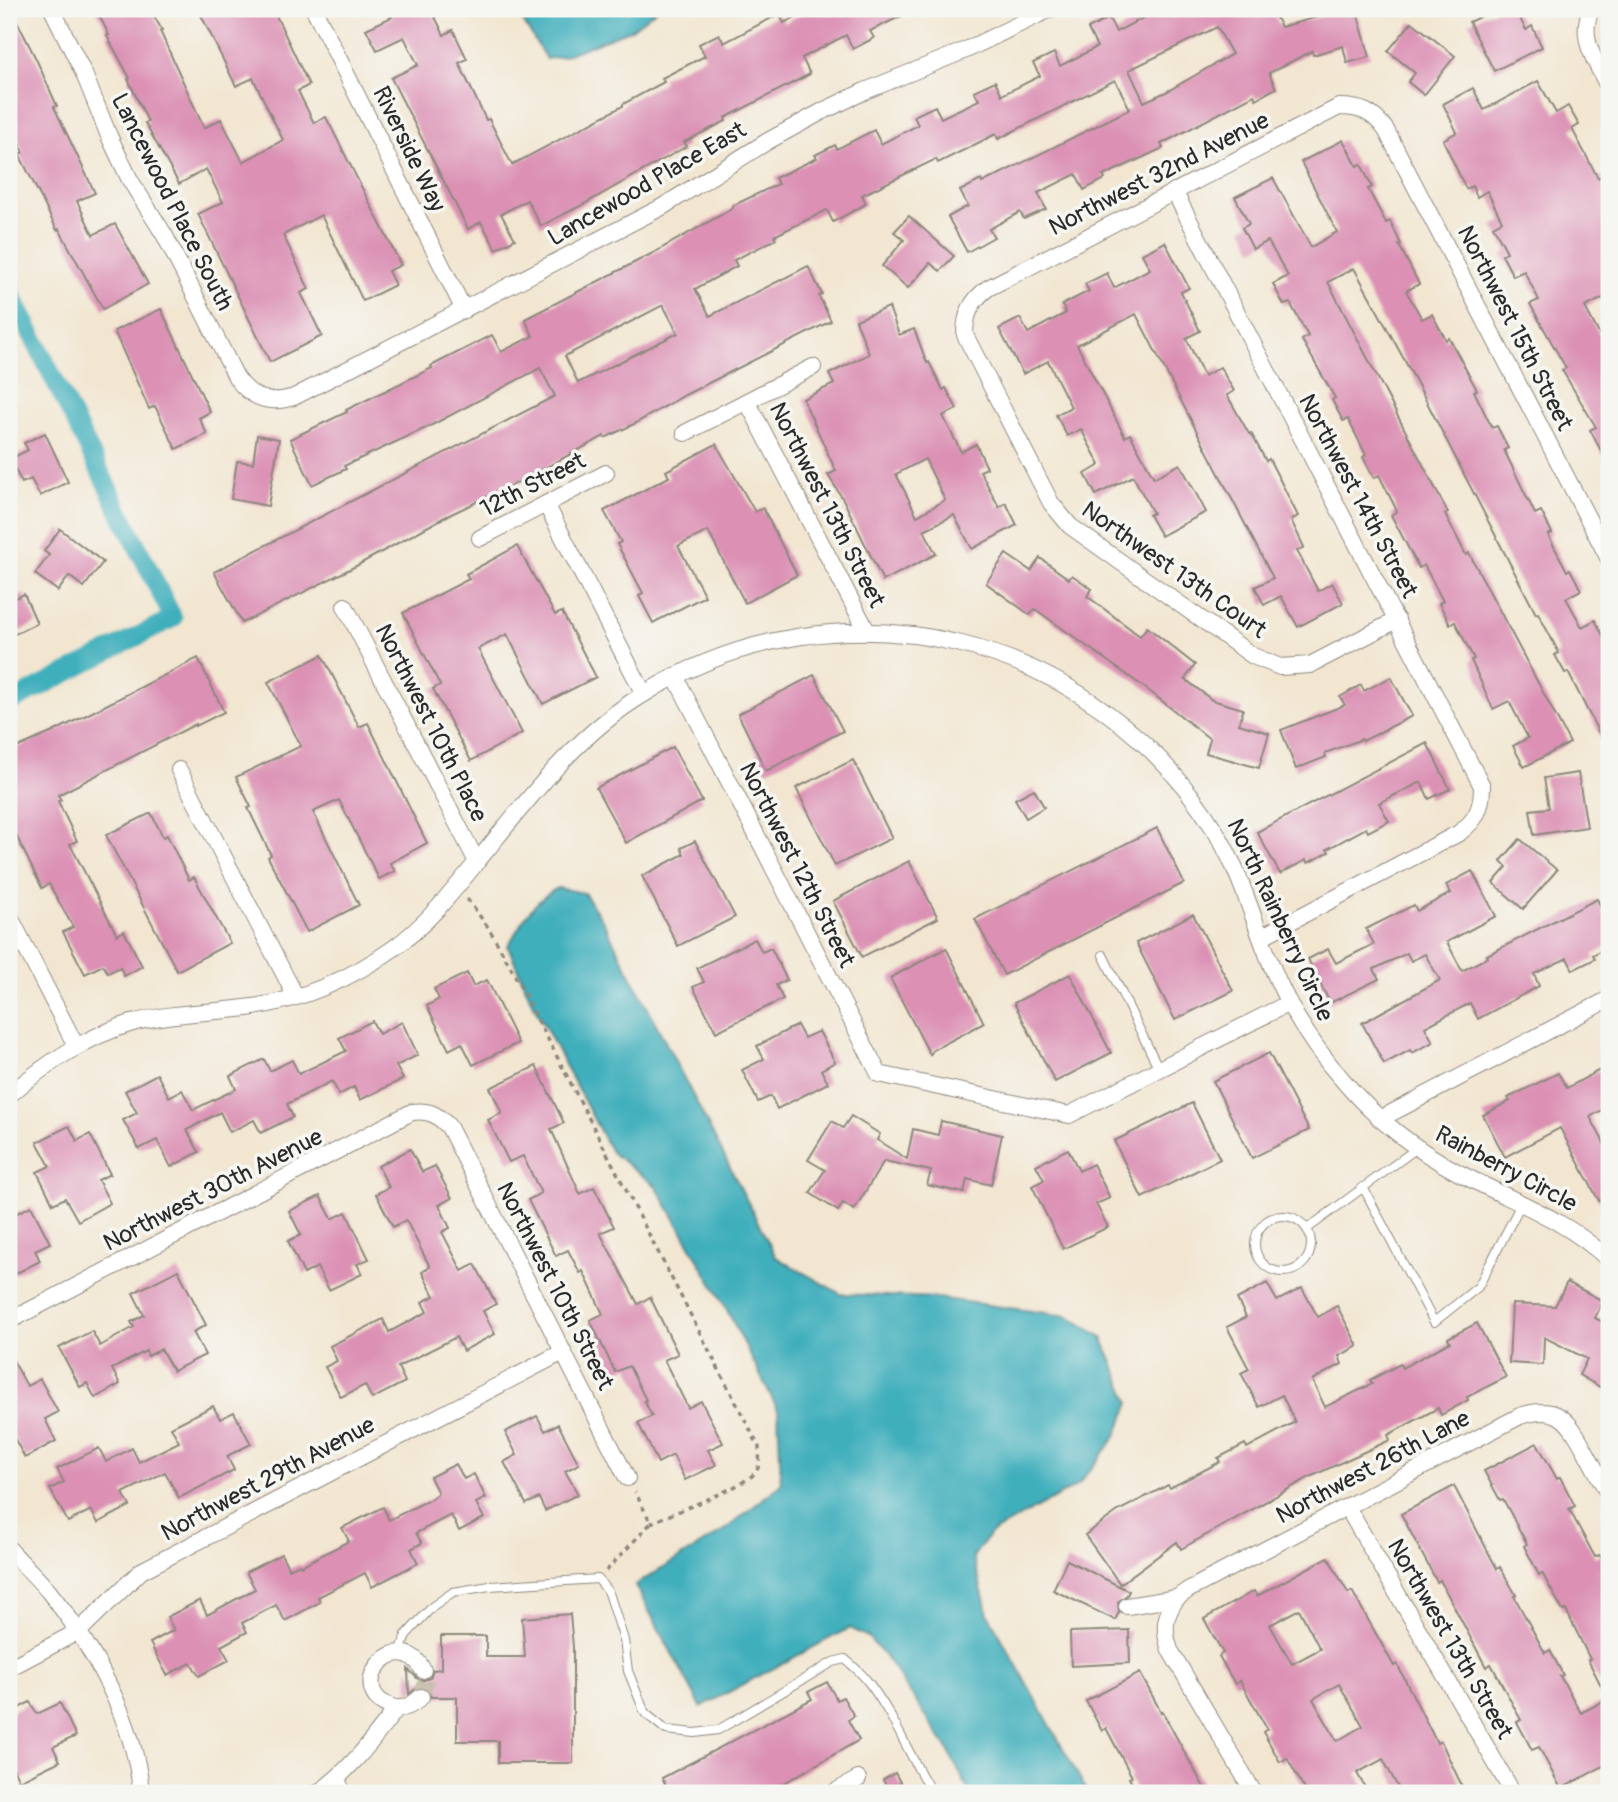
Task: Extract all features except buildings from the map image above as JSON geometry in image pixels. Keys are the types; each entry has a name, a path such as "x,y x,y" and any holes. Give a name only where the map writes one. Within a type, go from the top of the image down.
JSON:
{"street":[{"name":"Lancewood Place South","path":"52,9 85,74 125,169 165,236 236,377 255,397 268,401"},
{"name":"Riverside Way","path":"314,9 464,310"},
{"name":"Lancewood Place East","path":"268,401 282,401 294,397 662,207 822,111 965,50 1050,9"},
{"path":"1591,9 1585,23 1585,37 1609,88"},
{"name":"Northwest 32nd Avenue","path":"969,308 988,288 1339,107 1353,107 1378,118"},
{"name":"Northwest 15th Street","path":"1378,118 1609,559"},
{"name":"Northwest 14th Street","path":"1174,191 1482,786 1478,813 1471,824 1459,833 1261,936"},
{"name":"Northwest 13th Court","path":"969,308 965,335 1051,503 1070,526 1253,656 1280,667 1310,665 1398,620"},
{"name":"Northwest 13th Street","path":"685,433 813,367"},
{"name":"Northwest 13th Street","path":"747,401 867,631"},
{"name":"12th Street","path":"480,538 606,473"},
{"path":"546,504 644,694"},
{"name":"Northwest 10th Place","path":"345,606 477,862"},
{"name":"North Rainberry Circle","path":"9,1095 40,1068 76,1046 131,1024 172,1014 255,1006 296,997 361,970 397,946 429,918 458,887 531,794 565,758 588,736 644,694 675,676 740,650 787,638 867,631 920,635 968,645 1013,660 1057,680 1123,724 1159,757 1217,833 1246,895 1289,1003 1312,1042 1380,1119"},
{"name":"Northwest 12th Street","path":"675,676 879,1074 1069,1115 1159,1069"},
{"path":"180,770 296,997"},
{"path":"9,915 76,1046"},
{"path":"1380,1119 1609,999"},
{"path":"1159,1069 1289,1003"},
{"name":"Northwest 30th Avenue","path":"9,1321 412,1112 426,1111 439,1116"},
{"name":"Northwest 10th Street","path":"439,1116 449,1127 627,1478"},
{"name":"Rainberry Circle","path":"1380,1119 1417,1147 1458,1172 1541,1211 1605,1251"},
{"name":"Northwest 29th Avenue","path":"9,1668 79,1630 141,1571 563,1352"},
{"name":"Northwest 26th Lane","path":"1127,1606 1177,1598 1520,1416 1533,1412 1560,1416 1571,1425 1608,1491"},
{"name":"Northwest 13th Street","path":"1347,1507 1513,1793"},
{"path":"9,1549 49,1591 79,1630 110,1688 128,1733 141,1793"},
{"path":"1177,1598 1169,1609 1165,1622 1170,1650 1254,1793"},
{"path":"421,1697 414,1704 397,1708 381,1702 371,1679 373,1671 384,1657 400,1653 416,1660 423,1670"},
{"path":"318,1793 340,1778 359,1759 397,1708"},
{"path":"833,1793 858,1779"}],"lane":[{"path":"1103,955 1159,1069"},
{"path":"1307,1229 1417,1147"},
{"path":"1363,1187 1434,1322 1478,1287 1522,1202"},
{"path":"1276,1216 1294,1218 1307,1229 1311,1237 1309,1255 1298,1268 1281,1272 1272,1270 1259,1259 1255,1251 1257,1233 1268,1220 1276,1216"},
{"path":"400,1653 406,1635 433,1606 453,1592 490,1586 598,1579 609,1593 624,1640 628,1671 645,1713 666,1730 695,1733 718,1730 833,1662 845,1659 865,1679 886,1710 932,1793"},
{"path":"340,1778 348,1793"}],"path":[{"path":"458,887 488,927 508,962 759,1447 759,1466 754,1474 722,1493 651,1523 598,1579"},
{"path":"627,1478 651,1523"}],"water":[{"path":"505,9 657,9 632,29 564,56 546,59 523,21"},
{"path":"558,888 584,893 603,921 776,1257 841,1294 937,1298 1068,1316 1102,1337 1130,1403 1115,1438 1078,1485 990,1534 973,1557 988,1614 1088,1793 970,1793 947,1748 888,1660 868,1637 849,1628 701,1707 635,1585 725,1530 781,1484 778,1410 725,1306 656,1186 611,1152 531,1000 508,946 535,905"}],"waterway":[{"path":"9,289 173,618 9,703"}],"tunnel":[{"path":"421,1697 426,1682 423,1670"}]}
